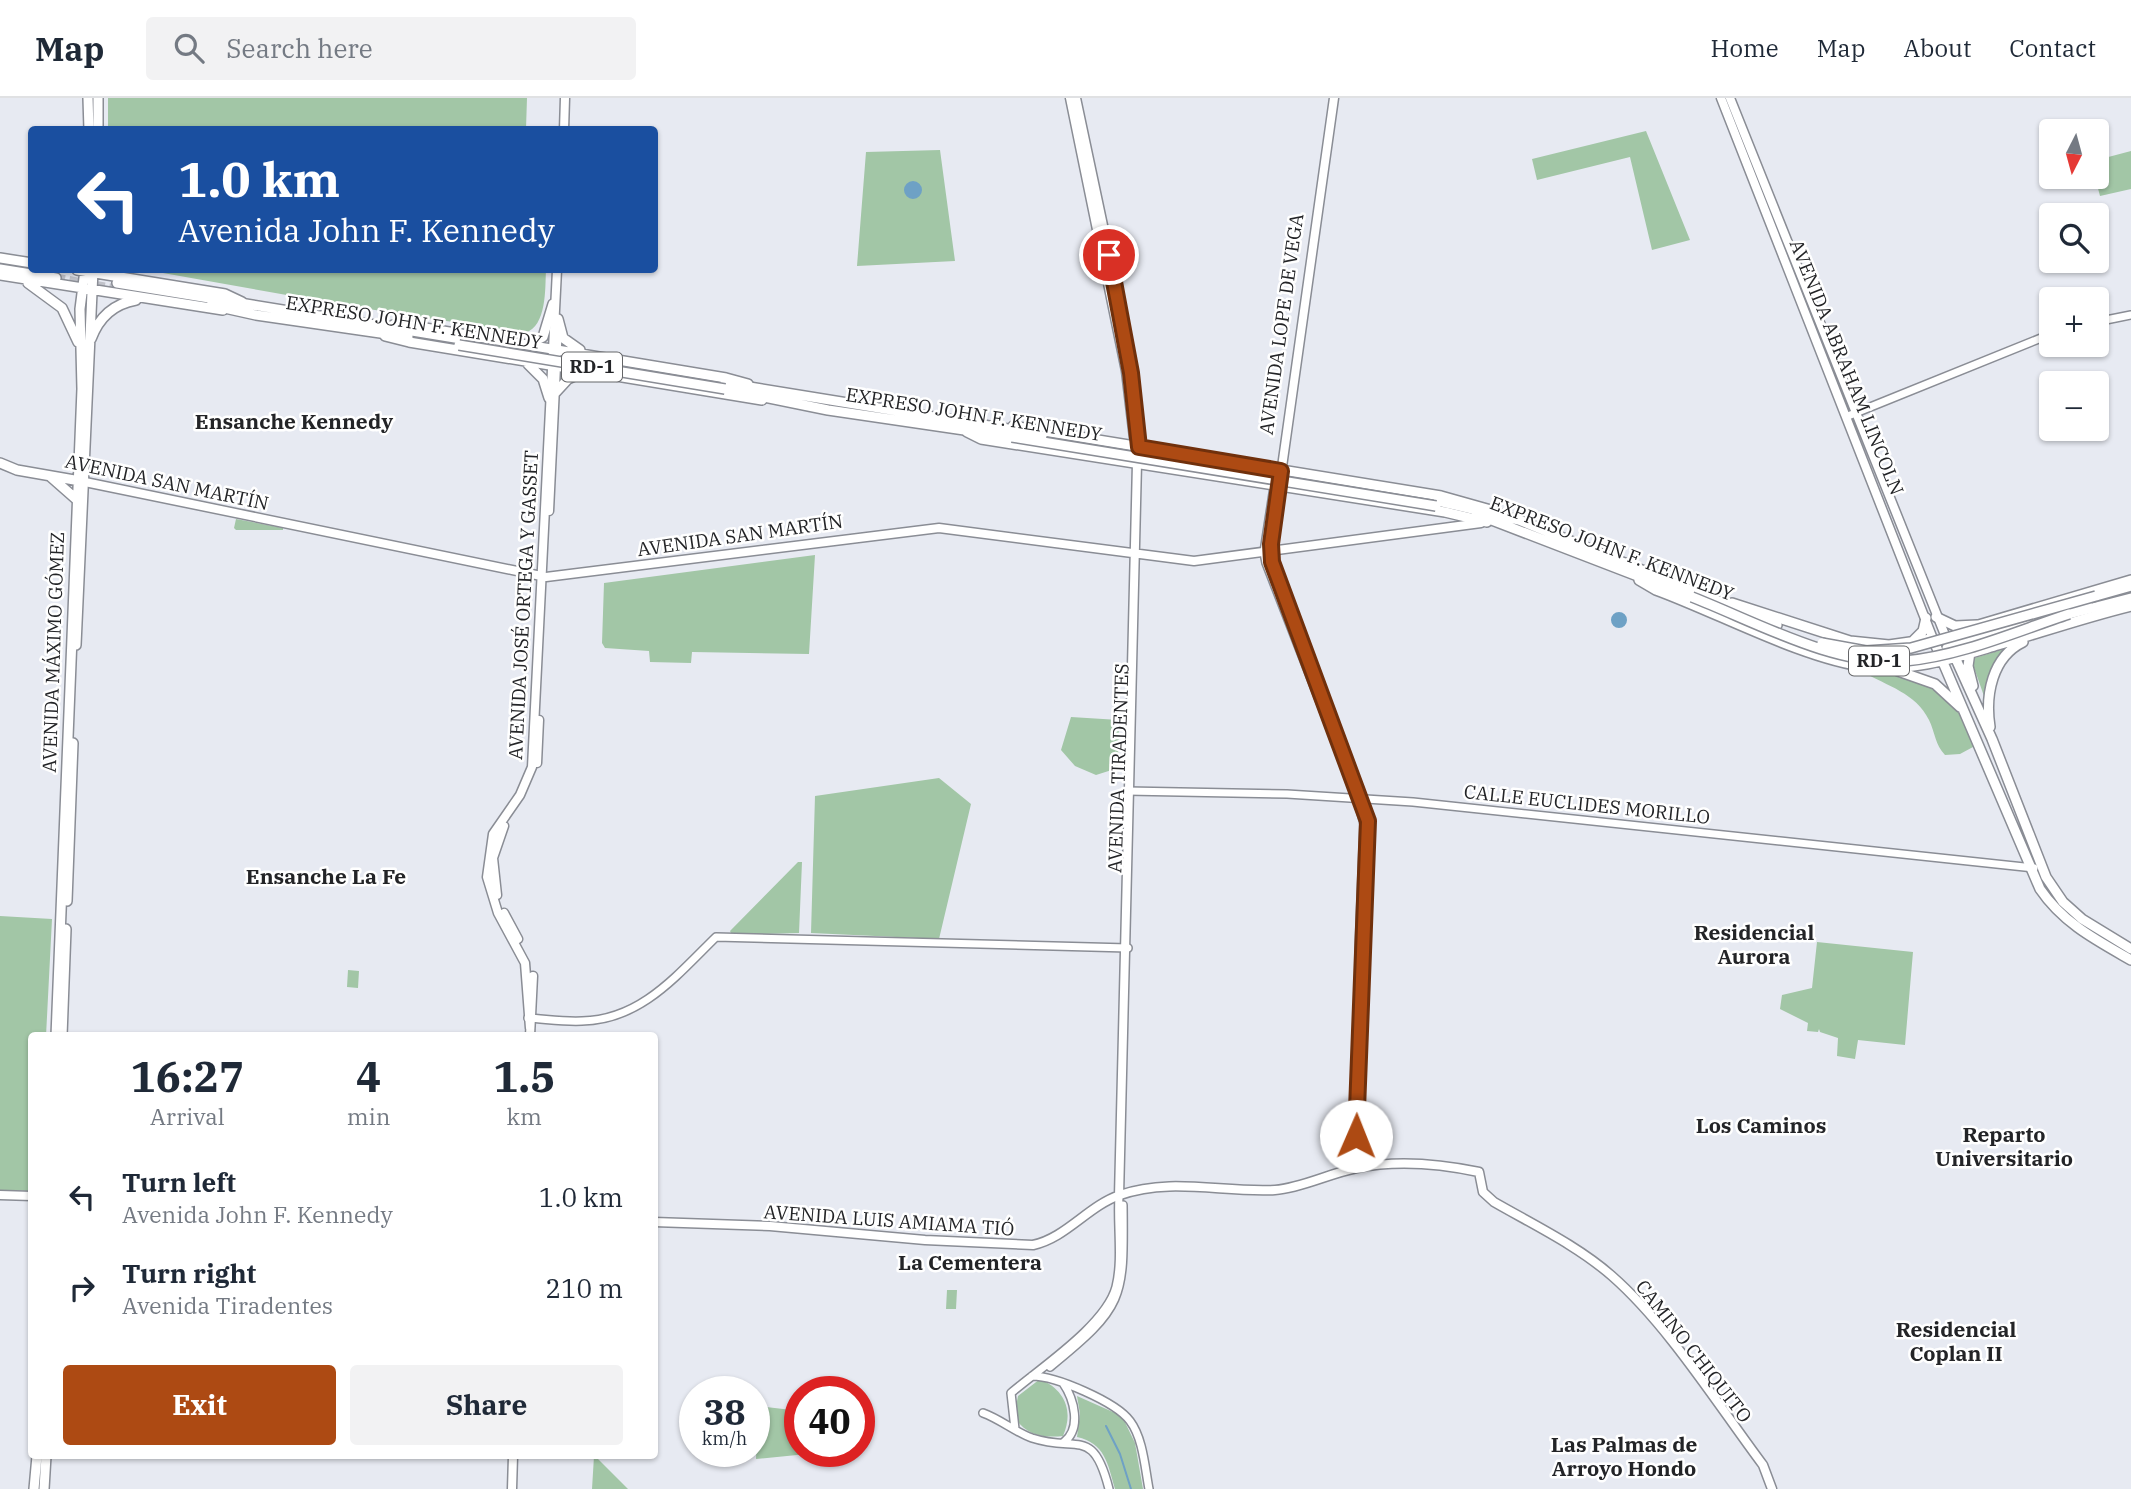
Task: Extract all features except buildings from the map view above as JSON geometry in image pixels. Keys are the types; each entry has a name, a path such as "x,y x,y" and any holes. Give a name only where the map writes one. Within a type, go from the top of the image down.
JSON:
{"main road":[{"path":"88,98 89,126"},
{"path":"98,98 98,126"},
{"path":"564,126 565,98"},
{"name":"AVENIDA TIRADENTES","path":"1070,98 1126,371 1139,463 1121,1195"},
{"name":"AVENIDA TIRADENTES","path":"1076,98 1131,370 1137,447"},
{"name":"AVENIDA LOPE DE VEGA","path":"1276,487 1332,98"},
{"name":"AVENIDA ABRAHAM LINCOLN","path":"1721,98 1936,617 1976,702"},
{"name":"AVENIDA ABRAHAM LINCOLN","path":"1730,98 1852,414 1933,639 2030,867 2047,899 2067,920 2131,960"},
{"path":"0,258 28,264"},
{"path":"0,266 28,265"},
{"path":"0,266 28,270"},
{"path":"44,273 56,275 48,273"},
{"name":"AVENIDA MÁXIMO GÓMEZ","path":"62,1032 87,273"},
{"name":"RD-1","path":"104,273 225,294 244,303"},
{"path":"133,273 150,281"},
{"name":"AVENIDA JOSÉ ORTEGA Y GASSET","path":"554,349 558,319 557,273"},
{"name":"RD-1","path":"0,275 151,300 228,309"},
{"path":"16,278 38,289 62,308 85,352"},
{"name":"EXPRESO JOHN F. KENNEDY","path":"384,331 244,303 117,286 228,309 460,342 725,386 781,401 965,431 1013,434"},
{"name":"AVENIDA JOSÉ ORTEGA Y GASSET","path":"530,1032 525,963 495,906 488,883 487,861 493,834 520,795 532,768 554,367 553,304 556,288"},
{"path":"85,352 105,315 125,302 151,300"},
{"path":"526,345 539,342 544,337 553,304"},
{"path":"558,319 561,333 567,343 603,357"},
{"name":"RD-1","path":"384,331 413,326 726,377 760,388"},
{"name":"RD-1","path":"384,331 554,367 781,401"},
{"path":"501,357 533,359 539,353 536,348 503,341"},
{"path":"603,357 575,356 570,360 574,366 606,374"},
{"path":"516,359 529,364 552,395 568,379 587,371"},
{"name":"EXPRESO JOHN F. KENNEDY","path":"725,386 760,388 959,421 1013,434 1506,516 1838,647 1895,650 1930,645 2131,586"},
{"name":"RD-1","path":"959,421 978,420 1441,496 1483,506 1506,516"},
{"name":"RD-1","path":"965,431 981,439 1446,512 1536,539"},
{"path":"1084,454 1117,457 1123,452 1121,447 1087,438"},
{"path":"1184,471 1178,467 1152,463 1149,457 1154,452 1178,457 1186,455"},
{"path":"1227,478 1259,480 1265,475 1260,469 1229,462"},
{"name":"AVENIDA SAN MARTÍN","path":"0,463 50,476 543,577 939,528 1194,561 1461,525 1492,524"},
{"path":"50,476 76,499"},
{"path":"1326,494 1294,486 1291,480 1297,476 1321,480 1328,478"},
{"name":"AVENIDA MÁXIMO GÓMEZ","path":"56,1032 76,499 81,482"},
{"name":"EXPRESO JOHN F. KENNEDY","path":"1437,504 1497,521 1536,539 1823,649 1852,657 1887,661 1942,654 2108,602 2131,598"},
{"name":"RD-1","path":"1629,574 1656,590 1792,644 1844,662 1868,667 1895,667 1955,659 2131,606"},
{"name":"RD-1","path":"1721,601 1831,638 1889,645 1933,639 2131,580"},
{"path":"1939,650 2069,609 2108,602"},
{"path":"1936,617 1955,626 1978,625"},
{"path":"1911,642 1920,636 1926,618"},
{"path":"1992,739 1988,715 1990,689 1997,668 2008,651 2032,638 2085,619"},
{"path":"1984,636 1969,655 1976,702 2042,869 2063,902 2082,919 2131,950"},
{"path":"1889,645 1906,651 1905,664 1895,667"},
{"path":"1868,667 1912,674 1935,684 1955,701 1969,721"},
{"name":"AVENIDA LUIS AMIAMA TIÓ","path":"658,1222 769,1226 937,1241 1033,1245 1049,1239 1093,1208 1121,1195 1183,1186 1278,1189 1358,1168 1405,1165 1479,1172"},
{"name":"CAMINO CHIQUITO","path":"1479,1172 1483,1192 1494,1202 1580,1252 1626,1290 1756,1455 1771,1480 1773,1489"},
{"path":"0,1195 28,1196"},
{"path":"36,1489 38,1459"},
{"path":"46,1489 47,1459"},
{"path":"512,1489 513,1459"}],"street":[{"path":"2109,319 2131,315"},
{"path":"1852,414 2039,339"},
{"name":"AVENIDA LOPE DE VEGA","path":"1276,487 1268,552 1359,797 1364,824 1358,1168"},
{"name":"CALLE EUCLIDES MORILLO","path":"1130,791 1359,797 2042,869"},
{"path":"530,1018 582,1021 633,1009 659,994 716,937 1126,948"},
{"name":"AVENIDA TIRADENTES","path":"1015,1429 1011,1395 1058,1360 1108,1315 1118,1296 1123,1262 1121,1195"},
{"name":"AVENIDA TIRADENTES","path":"1035,1376 1096,1317 1113,1295 1118,1271 1121,1195"},
{"path":"1058,1360 1055,1370 1062,1382 1074,1419 1071,1436 1063,1442"},
{"path":"1035,1376 1062,1382 1115,1408 1130,1421 1140,1445 1149,1489"},
{"path":"983,1413 1040,1440 1079,1443 1093,1451 1104,1469 1109,1489"}],"green space":[{"path":"108,98 527,98 526,126 108,126"},
{"path":"1646,131 1690,240 1652,250 1630,157 1537,180 1532,159"},
{"path":"940,150 955,261 857,266 866,152"},
{"path":"2131,151 2131,189 2100,196 2098,189 2109,189 2109,157"},
{"path":"163,273 546,273 541,315 532,329 525,333 349,306"},
{"path":"236,519 283,528 283,530 236,530"},
{"path":"815,555 809,654 692,652 691,663 650,662 649,651 605,648 602,643 604,583"},
{"path":"2008,648 1985,699 1971,659"},
{"path":"1863,672 1894,672 1924,682 1949,701 1959,713 1967,726 1973,747 1960,754 1945,755 1937,743 1929,720 1917,703"},
{"path":"1071,717 1119,720 1118,768 1096,775 1075,766 1061,750"},
{"path":"939,778 971,804 939,939 811,933 815,796"},
{"path":"798,862 802,862 799,933 732,935 730,931"},
{"path":"0,916 52,919 46,1032 28,1032 28,1191 0,1190"},
{"path":"1817,942 1913,952 1905,1045 1858,1040 1855,1059 1837,1056 1838,1038 1820,1032 1819,1029 1818,1032 1807,1031 1808,1023 1780,1009 1782,995 1812,988"},
{"path":"348,970 359,971 358,988 347,987"},
{"path":"947,1290 957,1290 956,1309 946,1309"},
{"path":"1040,1379 1056,1389 1065,1402 1068,1418 1063,1436 1035,1434 1023,1427 1014,1416 1018,1396"},
{"path":"1077,1396 1122,1416 1135,1443 1143,1489 1115,1489 1107,1463 1099,1449 1077,1437 1080,1414"},
{"path":"770,1407 784,1409 784,1456 770,1458"},
{"path":"594,1459 598,1459 628,1489 592,1489"}],"water":[{"path":"913,181 919,184 922,190 919,196 913,199 907,196 904,190 907,184"},
{"path":"1619,612 1625,614 1625,626 1619,628 1613,626 1611,620 1613,614"}],"waterway":[{"path":"1106,1426 1120,1454 1131,1489"}],"tunnel":[{"path":"56,278 116,289"}],"district":[{"name":"Ensanche Kennedy","path":"294,422"},
{"name":"Ensanche La Fe","path":"326,877"},
{"name":"Residencial Aurora","path":"1754,945"},
{"name":"Los Caminos","path":"1761,1126"},
{"name":"Reparto Universitario","path":"2004,1147"},
{"name":"La Cementera","path":"970,1263"},
{"name":"Residencial Coplan II","path":"1956,1342"},
{"name":"Las Palmas de Arroyo Hondo","path":"1624,1457"}],"route":[{"path":"1109,255 1131,373 1139,447 1281,471 1271,544 1272,562 1368,821 1356,1136"}]}
